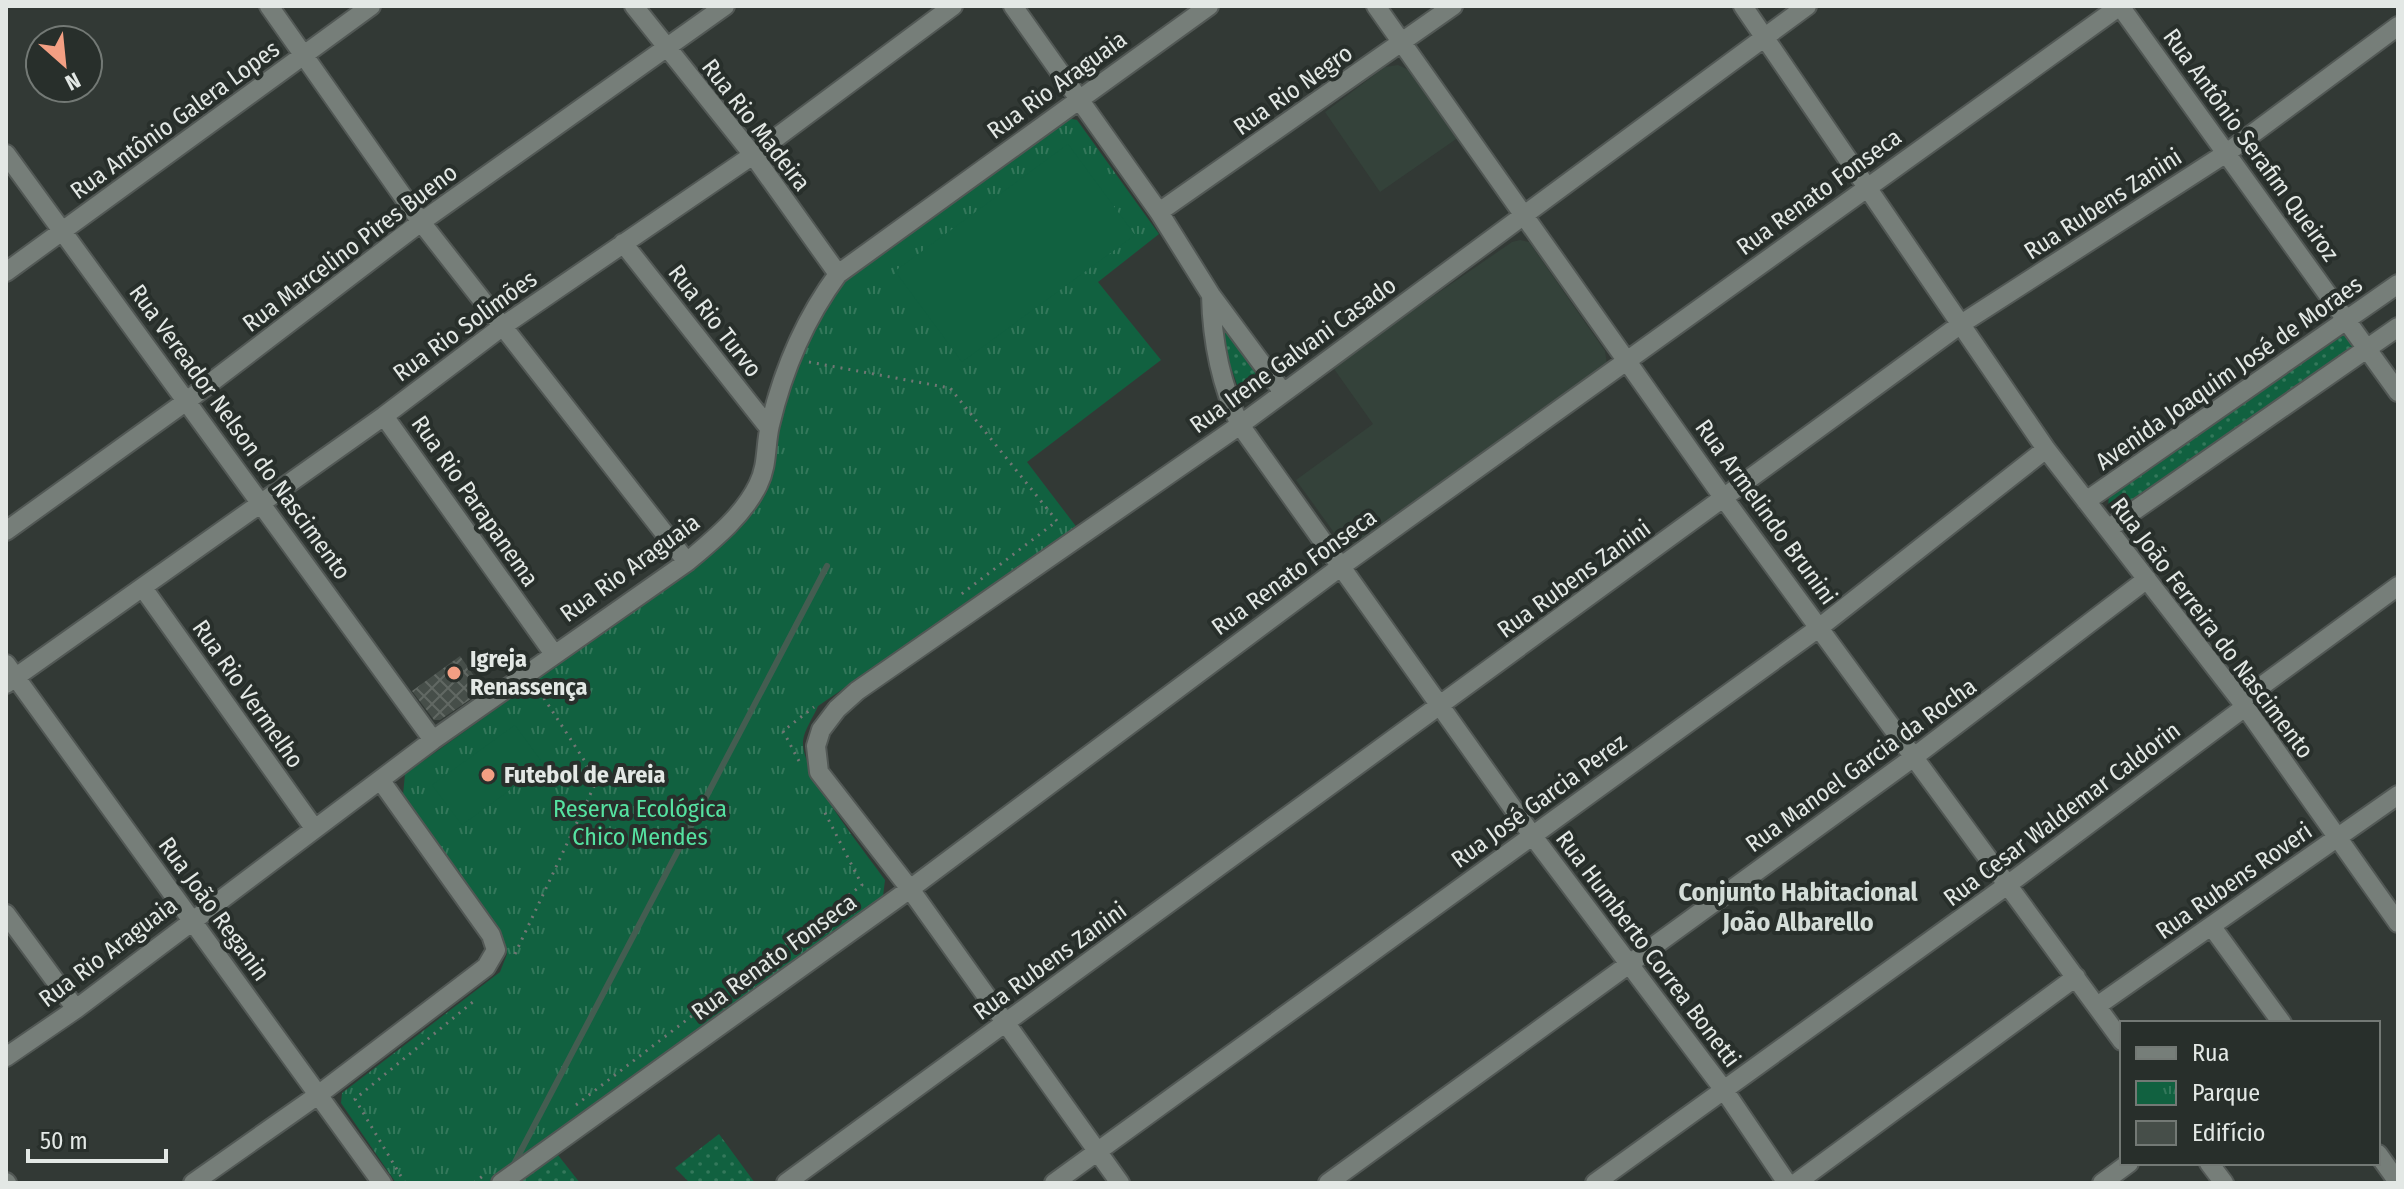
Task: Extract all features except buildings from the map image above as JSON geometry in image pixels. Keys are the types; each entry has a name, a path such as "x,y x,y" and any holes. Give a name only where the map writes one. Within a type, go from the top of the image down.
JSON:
{"street":[{"path":"269,6 421,222 687,562"},
{"name":"Rua Antônio Galera Lopes","path":"6,272 371,6"},
{"name":"Rua Rio Madeira","path":"634,6 753,155 838,274"},
{"name":"Rua Marcelino Pires Bueno","path":"6,531 188,400 421,222 725,6"},
{"name":"Rua Rio Solimões","path":"9,675 143,588 384,416 503,326 753,155 953,6"},
{"name":"Rua Humberto Correa Bonetti","path":"1013,6 1159,212 1211,295 1282,391"},
{"name":"Rua Rio Araguaia","path":"6,1057 76,1009 433,740 687,562 713,540 752,496 766,463 769,428 792,353 820,299 838,274 1209,6"},
{"name":"Rua Armelindo Brunini","path":"1376,6 1725,500 2120,1038"},
{"name":"Rua Rio Negro","path":"1159,212 1453,6"},
{"name":"Rua João Ferreira do Nascimento","path":"1743,6 2046,449 2243,704 2398,923"},
{"name":"Rua Irene Galvani Casado","path":"910,889 819,772 816,746 821,730 837,709 857,691 1240,425 1807,6"},
{"name":"Rua Antônio Serafim Queiroz","path":"2120,6 2398,392"},
{"name":"Rua Renato Fonseca","path":"494,1178 910,889 1343,565 2120,6"},
{"name":"Rua Rubens Zanini","path":"786,1183 1725,500 1961,324 2228,152 2398,26"},
{"name":"Rua Vereador Nelson do Nascimento","path":"6,154 433,740"},
{"name":"Rua Rio Turvo","path":"623,243 769,428"},
{"name":"Avenida Joaquim José de Moraes","path":"2086,501 2398,284"},
{"name":"Rua Humberto Correa Bonetti","path":"1211,295 1212,330 1232,407 1240,425 1343,565 1532,835 1724,1090 1787,1183"},
{"path":"2108,529 2398,327"},
{"name":"Rua Rio Parapanema","path":"384,416 554,654"},
{"name":"Rua José Garcia Perez","path":"1054,1183 1820,627 2046,449"},
{"name":"Rua Manoel Garcia da Rocha","path":"1328,1183 1914,757 2147,579"},
{"name":"Rua Cesar Waldemar Caldorin","path":"1595,1183 2006,886 2398,586"},
{"name":"Rua Rio Vermelho","path":"143,588 314,828"},
{"name":"Rua João Reganin","path":"9,675 192,919 382,1183"},
{"path":"193,1183 318,1095 486,967 496,950 491,935 381,781"},
{"name":"Rua Rubens Roveri","path":"2097,1006 2398,795"},
{"path":"910,889 1120,1183"},
{"path":"6,914 76,1009"},
{"path":"2212,927 2281,1021"},
{"path":"1796,1183 2076,977"},
{"path":"2380,1157 2398,1182"},
{"path":"2102,1183 2126,1165"},
{"path":"2210,1165 2224,1183"}],"path":[{"path":"801,361 950,388 1057,521 957,597"},
{"path":"805,773 783,731 821,702"},
{"path":"574,1106 862,885 819,801"},
{"path":"474,1183 494,1178"}],"shaded area":[{"path":"1398,65 1413,72 1459,137 1380,192 1325,112 1385,67"},
{"path":"1512,242 1529,242 1605,351 1607,364 1370,538 1352,543 1338,538 1296,480 1373,424 1332,366"}],"green space":[{"name":"Reserva Ecológica Chico Mendes","path":"1067,118 1077,120 1159,234 1098,282 1161,360 1027,462 1078,529 818,706 804,737 805,755 823,791 885,880 883,896 487,1183 396,1183 341,1103 342,1093 500,972 507,954 501,933 403,795 405,774 647,601 764,491 774,465 779,431 798,356 826,301 843,282"},
{"path":"1068,144 1135,235 962,362 895,271"},
{"path":"1220,322 1263,379 1260,393 1253,396 1238,387 1217,329"},
{"path":"2348,332 2358,347 2117,514 2108,509 2109,494"},
{"name":"Futebol de Areia","path":"515,725 544,765 462,825 432,785"},
{"path":"719,1134 755,1183 690,1183 675,1168"},
{"path":"558,1155 580,1183 519,1183"}],"waterway":[{"path":"514,1164 827,566"}],"place":[{"name":"Igreja Renassença","path":"454,673"},
{"name":"Futebol de Areia","path":"488,775"}],"district":[{"name":"Conjunto Habitacional João Albarello","path":"1798,907"}]}
